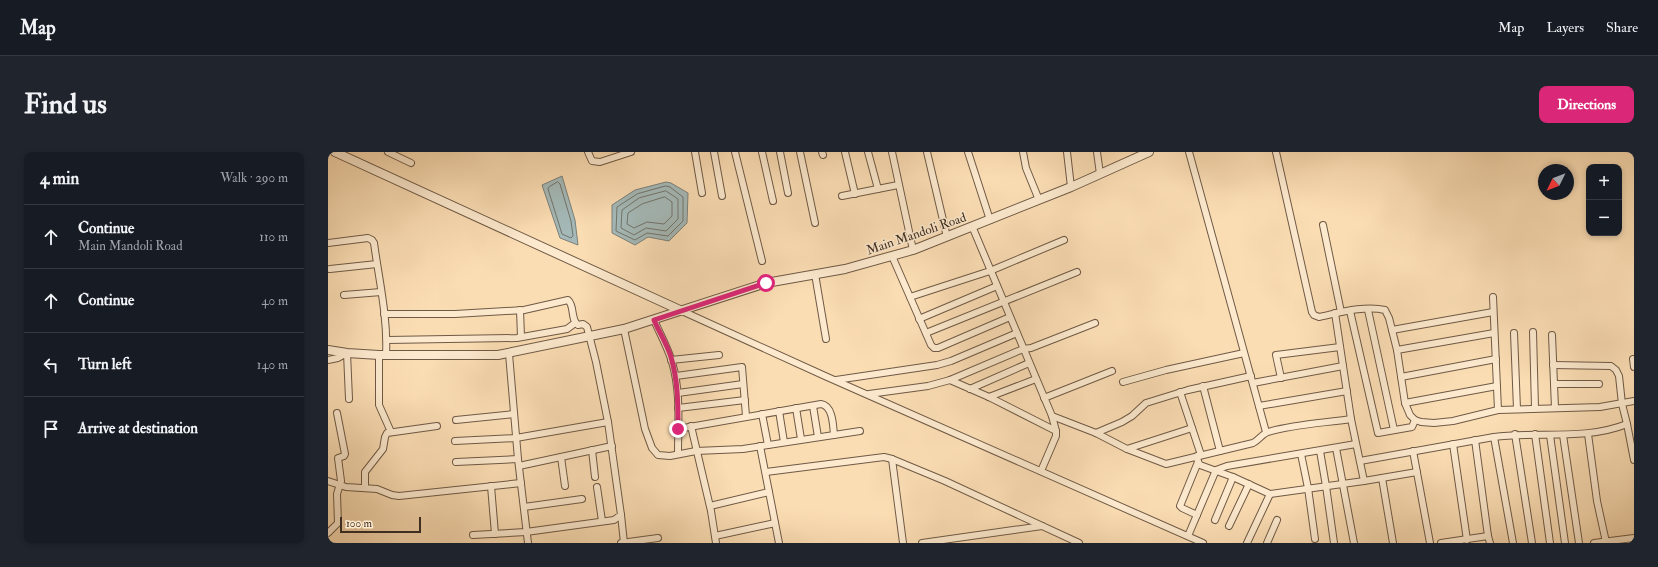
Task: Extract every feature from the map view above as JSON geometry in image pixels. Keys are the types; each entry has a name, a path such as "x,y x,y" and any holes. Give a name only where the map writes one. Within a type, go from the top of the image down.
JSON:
{"street":[{"path":"335,152 835,380 1203,543"},
{"path":"388,152 411,163"},
{"path":"588,152 592,161 598,163 630,152"},
{"path":"694,152 702,193"},
{"path":"714,152 722,196"},
{"path":"736,152 762,261"},
{"path":"762,152 773,201"},
{"path":"780,152 788,193"},
{"path":"800,152 815,223"},
{"path":"845,152 855,194"},
{"path":"868,152 878,189"},
{"path":"892,152 913,250"},
{"path":"927,152 947,237"},
{"path":"968,152 990,220"},
{"path":"1023,152 1028,173 1039,200"},
{"path":"1067,152 1071,187"},
{"path":"1098,152 1100,174"},
{"name":"Main Mandoli Road","path":"328,350 347,353 383,355 498,355 509,354 624,329 766,283 845,269 913,250 1071,187 1149,152"},
{"path":"1189,152 1266,432"},
{"path":"1276,152 1312,312 1314,315 1319,316 1338,312 1378,308 1385,310 1389,318 1397,350 1405,402 1410,415 1415,420 1434,423 1453,421 1498,410 1600,407 1634,401"},
{"path":"842,196 898,185"},
{"path":"1323,225 1338,312 1340,347 1351,419 1364,481"},
{"path":"972,226 1052,416 1056,431 1052,448 1041,471"},
{"path":"328,243 370,238 374,243 387,340 383,355 379,405 391,432"},
{"path":"910,297 990,271 1064,240"},
{"path":"892,256 931,345 935,348 1010,316"},
{"path":"330,269 377,264"},
{"path":"926,333 1005,303 1077,272"},
{"path":"815,274 826,339"},
{"path":"919,319 997,286"},
{"path":"344,295 381,292"},
{"path":"1492,297 1498,410"},
{"path":"384,314 455,314 520,310 568,300 571,303 575,323"},
{"path":"520,310 521,337"},
{"path":"1368,310 1394,430"},
{"path":"1350,311 1378,433 1412,427 1415,420"},
{"path":"1392,330 1493,312"},
{"path":"654,320 676,376 678,393 678,454"},
{"path":"387,340 521,337 566,329 575,323 585,325 590,337 608,422 621,515 623,543 658,538"},
{"path":"867,394 928,386 950,380 1023,349 1030,348 1095,323"},
{"path":"624,329 645,428 652,448 658,455 670,456 696,451 729,451 860,431"},
{"path":"1533,332 1535,408"},
{"path":"835,380 937,365 951,361 1017,333"},
{"path":"1397,350 1494,333"},
{"path":"1514,333 1517,409"},
{"path":"1552,335 1555,408"},
{"path":"1281,378 1276,355 1340,347"},
{"path":"328,360 338,358 347,353 349,399"},
{"path":"1123,382 1166,370 1244,353"},
{"path":"509,354 518,463 528,543"},
{"path":"671,360 718,355"},
{"path":"1401,377 1496,359"},
{"path":"1632,359 1634,367"},
{"path":"970,388 1029,363"},
{"path":"1553,365 1604,366 1614,368 1618,376 1622,404 1628,424 1634,460"},
{"path":"1253,383 1343,366"},
{"path":"676,376 742,367 746,416"},
{"path":"1044,398 1112,371"},
{"path":"1096,433 1132,416 1146,403 1202,386 1250,376"},
{"path":"989,397 1036,379"},
{"path":"950,380 989,397 1056,431"},
{"path":"678,393 743,384"},
{"path":"1554,384 1599,384"},
{"path":"1202,386 1220,450"},
{"path":"1405,402 1497,386"},
{"path":"1259,406 1347,391"},
{"path":"1180,392 1192,428 1200,465 1233,477 1270,494 1417,472"},
{"path":"678,408 745,400"},
{"path":"678,429 746,416 824,405 829,409 834,435"},
{"path":"813,406 818,437"},
{"path":"796,408 801,439"},
{"path":"779,411 784,442"},
{"path":"328,533 338,522 337,494 341,476 338,458 344,456 345,454 337,413"},
{"path":"456,420 514,414"},
{"path":"762,414 768,445"},
{"path":"1052,416 1096,433 1166,464 1199,458 1220,450 1253,443 1258,441 1266,432 1297,426 1351,419"},
{"path":"456,441 516,438 608,422"},
{"path":"1360,461 1515,434 1588,434 1611,431 1628,424"},
{"path":"365,487 366,470 381,453 386,435 391,432 437,426"},
{"path":"691,426 710,506 716,543"},
{"path":"1127,448 1192,428"},
{"path":"1515,434 1532,543"},
{"path":"1535,434 1550,543"},
{"path":"1588,434 1597,501 1606,542"},
{"path":"1550,435 1565,543"},
{"path":"1563,435 1580,543"},
{"path":"1494,437 1513,543"},
{"path":"1475,440 1490,543"},
{"path":"1188,536 1216,470 1227,466 1356,444"},
{"path":"1453,444 1470,541"},
{"path":"456,462 518,463 561,457 612,446"},
{"path":"760,446 779,543"},
{"path":"1336,448 1354,543"},
{"path":"592,450 595,477"},
{"path":"1320,451 1334,543"},
{"path":"1413,452 1430,543"},
{"path":"1301,454 1308,488 1315,539"},
{"path":"561,457 565,486"},
{"path":"766,472 878,457 892,459 945,481 1042,526 1068,540 1079,543"},
{"path":"1198,515 1180,506 1199,458"},
{"path":"892,459 903,543"},
{"path":"1215,520 1233,477"},
{"path":"1382,478 1393,543"},
{"path":"328,481 351,487 365,487 381,490 398,496 521,483"},
{"path":"1229,526 1249,484"},
{"path":"491,486 494,534"},
{"path":"597,487 602,521"},
{"path":"710,506 769,492"},
{"path":"1247,543 1270,494"},
{"path":"524,507 582,499"},
{"path":"473,535 526,532 614,520 621,515"},
{"path":"1267,543 1277,520"},
{"path":"714,536 775,523"},
{"path":"922,543 946,542 1042,526"},
{"path":"1441,543 1470,541 1488,536"},
{"path":"1594,543 1634,538"}],"water":[{"path":"562,176 575,220 578,245 560,238 542,185"},
{"path":"666,182 671,183 688,193 687,223 669,241 648,237 635,245 612,233 612,205 635,190"}],"route":[{"path":"678,429 678,396 676,376 669,352 660,336 654,320 766,283"}]}
